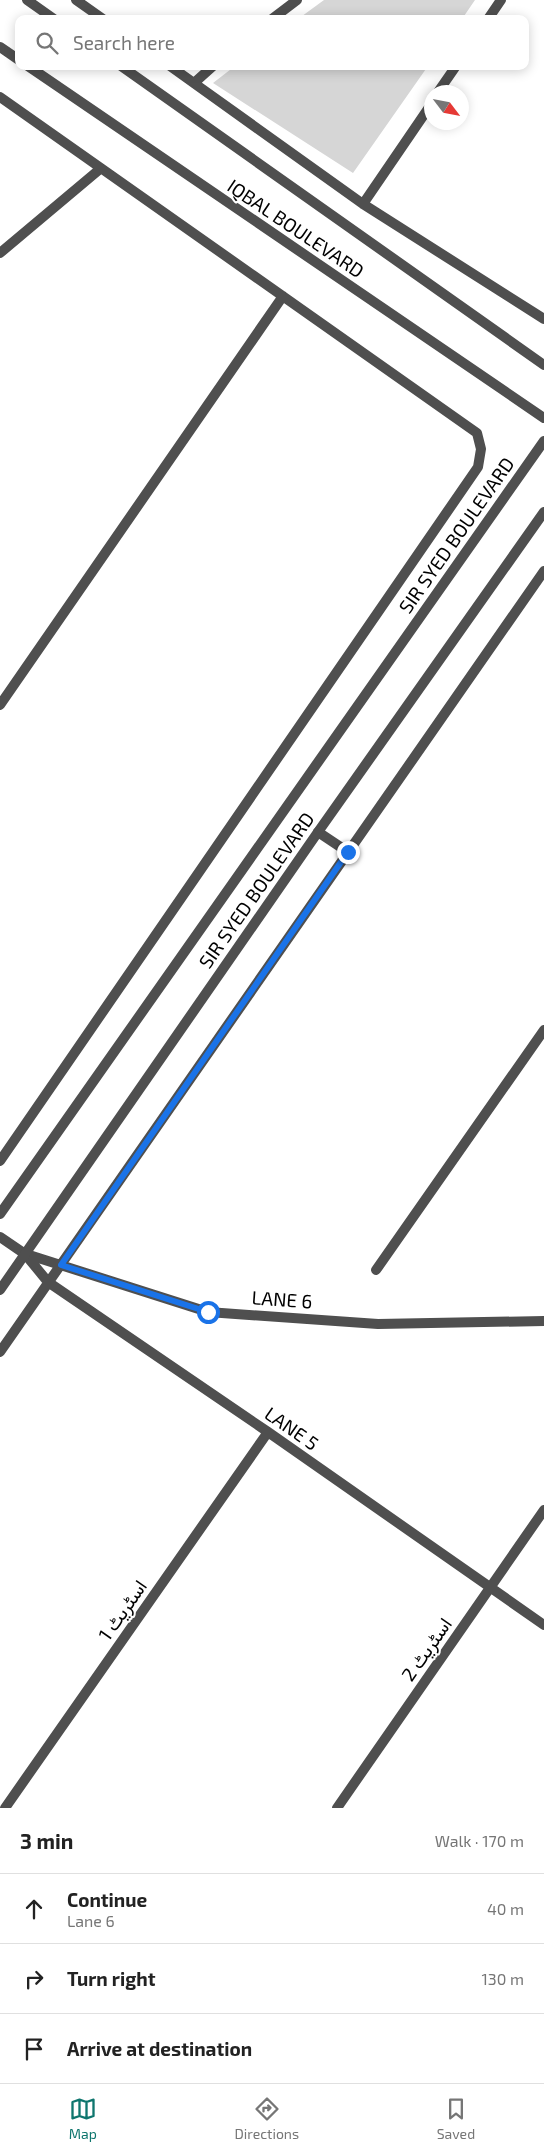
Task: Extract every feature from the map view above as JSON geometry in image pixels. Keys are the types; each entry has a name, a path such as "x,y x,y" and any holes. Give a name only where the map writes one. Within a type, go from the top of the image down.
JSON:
{"street":[{"path":"27,0 48,15"},
{"path":"76,0 97,15"},
{"path":"277,15 297,0"},
{"path":"491,15 501,0"},
{"path":"0,47 15,57"},
{"name":"IQBAL BOULEVARD","path":"34,70 544,418"},
{"name":"IQBAL BOULEVARD","path":"127,70 544,365"},
{"path":"176,70 363,204 544,319"},
{"path":"194,83 209,70"},
{"path":"443,85 453,70"},
{"path":"0,97 477,433 481,449 478,467 0,1161"},
{"path":"363,204 424,115"},
{"path":"0,253 100,168"},
{"path":"0,705 283,296"},
{"name":"SIR SYED BOULEVARD","path":"0,1214 544,441"},
{"name":"SIR SYED BOULEVARD","path":"0,1290 318,832 544,512"},
{"path":"0,1352 544,571"},
{"path":"318,832 348,852"},
{"path":"376,1270 544,1030"},
{"path":"0,1237 26,1254"},
{"name":"LANE 6","path":"26,1254 208,1312 378,1324 544,1321"},
{"name":"LANE 5","path":"26,1254 48,1282 268,1432 544,1625"},
{"name":"اسٹریٹ 1","path":"5,1808 268,1432"},
{"name":"اسٹریٹ 2","path":"337,1808 544,1510"}],"shaded area":[{"path":"324,0 475,0 465,15 303,15"},
{"path":"230,70 425,70 353,173 213,83"}],"route":[{"path":"208,1312 61,1265 348,852"}]}
